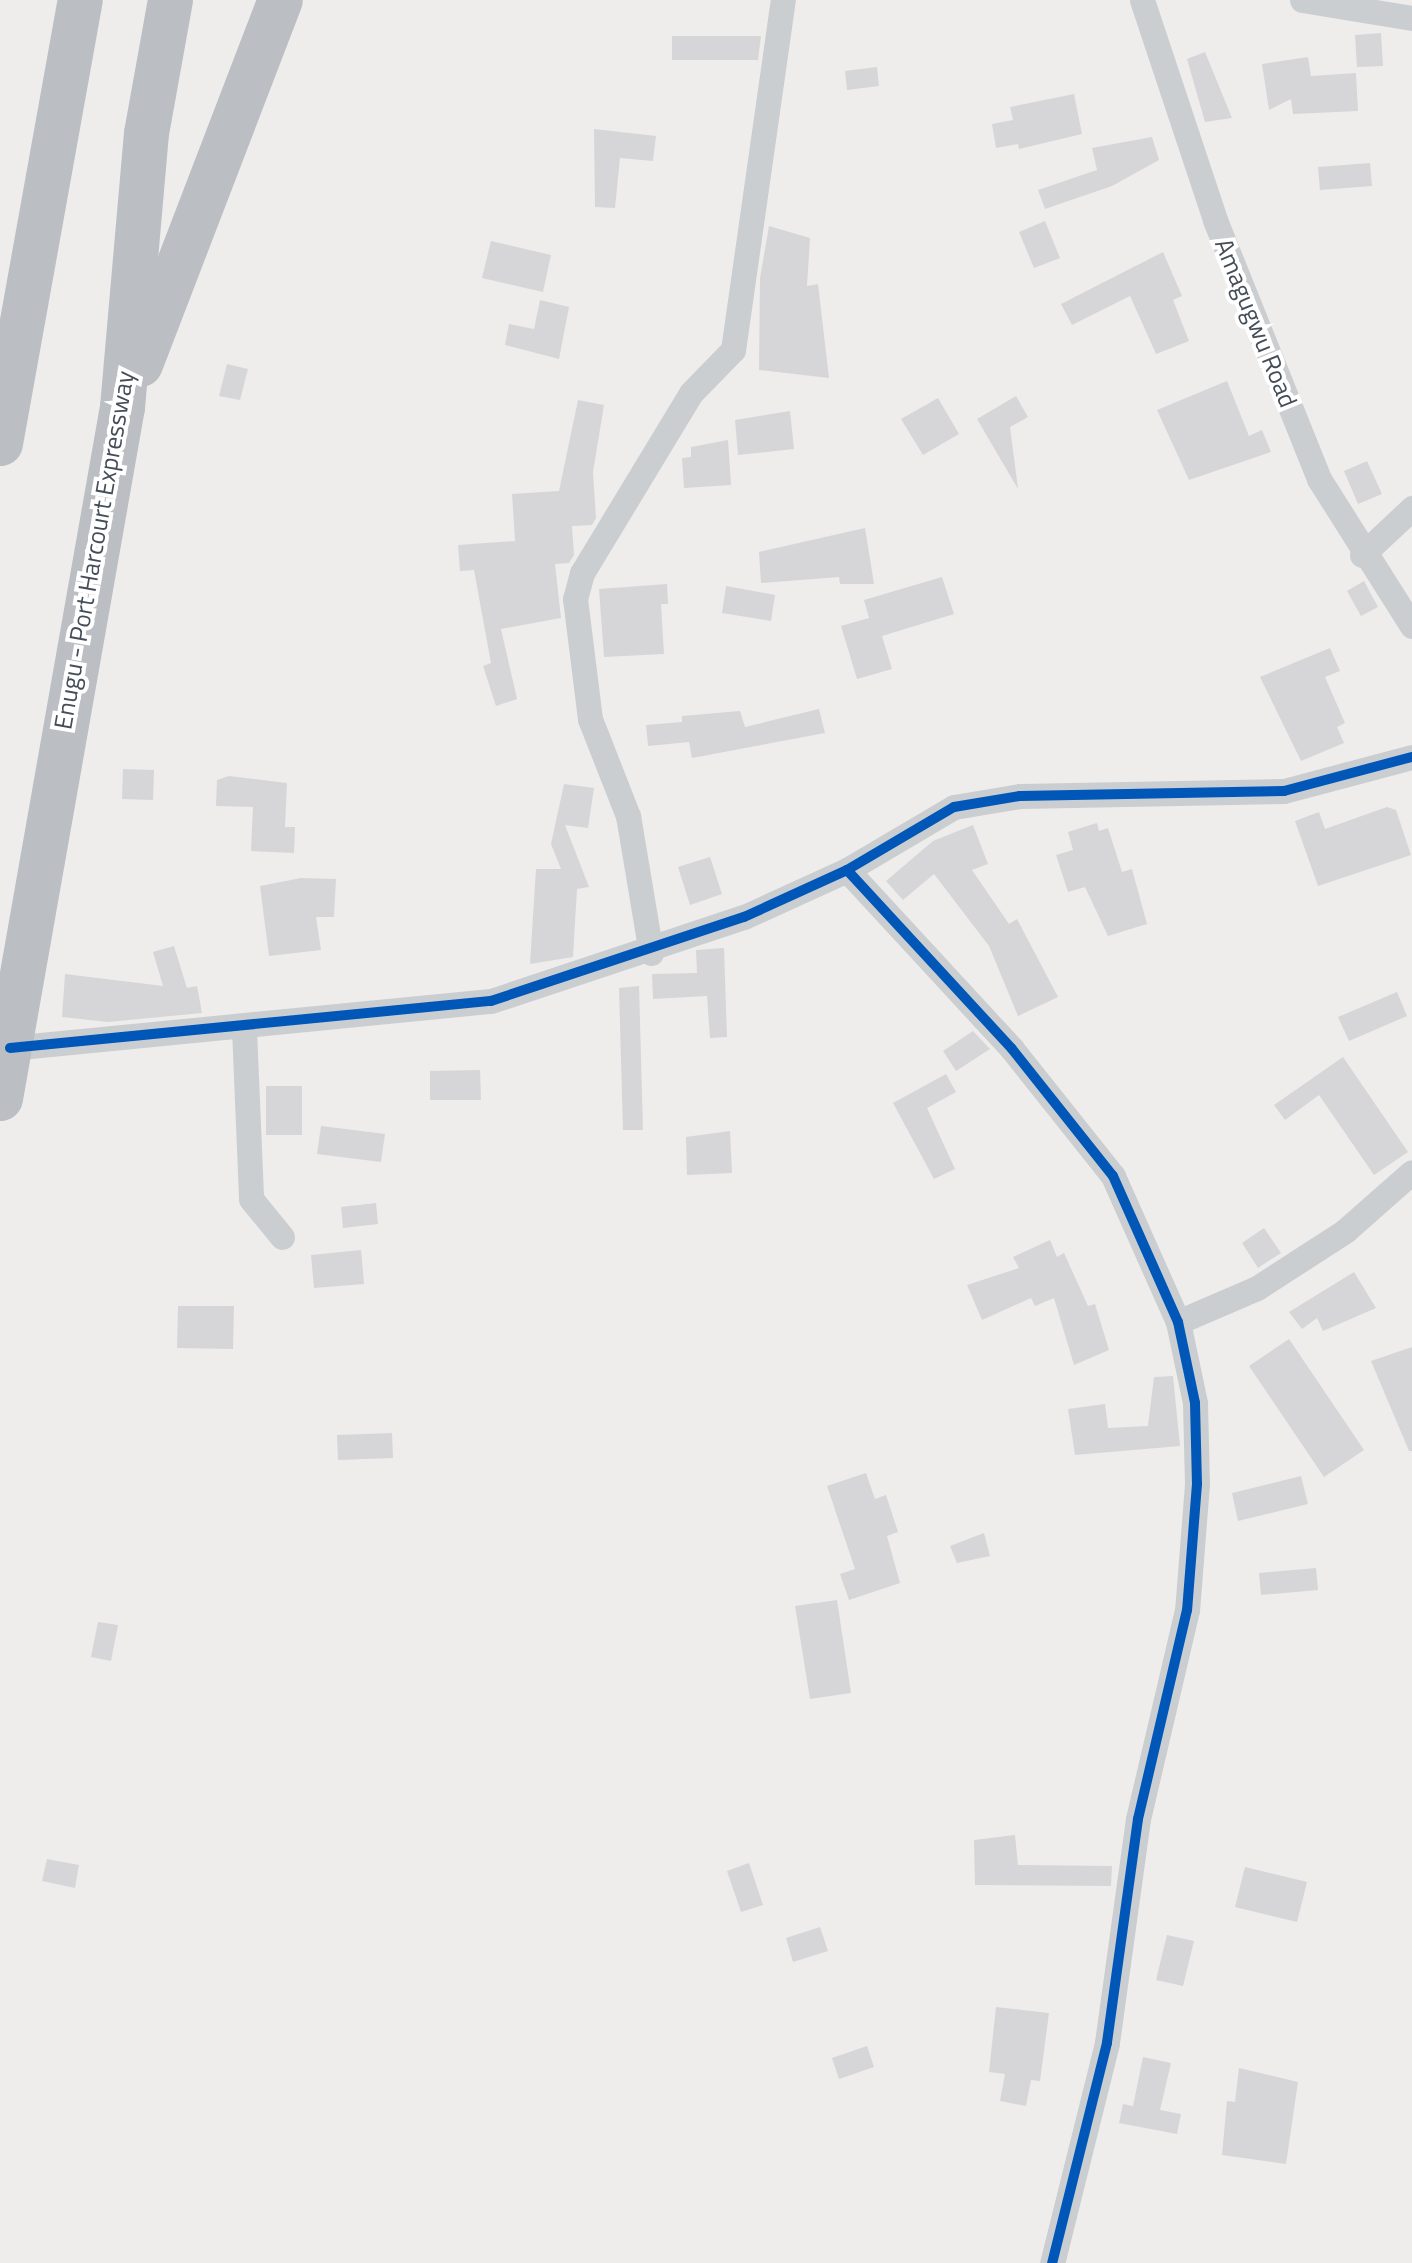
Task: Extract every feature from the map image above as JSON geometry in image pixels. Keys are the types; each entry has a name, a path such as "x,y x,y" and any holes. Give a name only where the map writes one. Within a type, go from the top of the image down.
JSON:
{"highway":[{"path":"0,444 80,0"},
{"name":"Enugu - Port Harcourt Expressway","path":"0,1098 122,407 146,133 170,0"},
{"path":"122,407 280,0"}],"street":[{"path":"650,953 628,816 590,718 575,599 582,573 691,393 733,350 783,0"},
{"name":"Amagugwu Road","path":"1142,0 1214,220 1319,479 1362,554 1412,626"},
{"path":"1302,0 1412,18"},
{"path":"1362,554 1412,508"},
{"path":"10,1048 244,1030 461,1007 650,953 846,870 937,814 985,800 1270,793 1412,757"},
{"path":"846,870 1084,1138 1132,1212 1178,1322 1196,1441 1187,1610 1138,1819 1108,2042 1052,2263"},
{"path":"244,1030 251,1199 282,1238"},
{"path":"1178,1322 1256,1288 1344,1231 1412,1172"}],"building":[{"path":"1381,33 1383,66 1357,67 1355,35"},
{"path":"672,36 761,36 758,60 672,60"},
{"path":"1205,52 1232,118 1205,122 1187,59"},
{"path":"1308,57 1311,76 1356,73 1358,111 1293,114 1291,99 1269,110 1262,64"},
{"path":"877,67 879,86 847,90 845,71"},
{"path":"1074,94 1082,134 1019,149 1018,144 996,148 992,124 1013,120 1010,107"},
{"path":"594,129 656,136 653,161 620,158 615,208 595,207"},
{"path":"1152,137 1159,160 1112,186 1045,209 1038,190 1097,170 1092,148"},
{"path":"1370,163 1372,186 1320,190 1318,167"},
{"path":"1045,221 1060,258 1034,268 1019,232"},
{"path":"769,226 810,238 807,286 818,284 829,378 759,370 760,278"},
{"path":"491,241 551,255 543,292 482,278"},
{"path":"1163,252 1182,296 1173,300 1189,341 1156,354 1130,296 1072,325 1061,304"},
{"path":"540,300 569,307 559,359 505,345 509,324 534,329"},
{"path":"227,364 248,369 240,400 219,396"},
{"path":"1227,381 1249,436 1262,430 1271,452 1189,480 1157,410"},
{"path":"1016,396 1028,417 1010,427 1018,489 977,419"},
{"path":"938,398 959,434 923,455 901,419"},
{"path":"578,400 604,405 593,472 596,518 592,525 572,526 574,555 569,563 555,564 561,618 501,629 517,699 496,706 483,666 491,663 474,570 460,571 458,545 515,541 512,494 559,491"},
{"path":"790,411 794,449 738,455 735,420"},
{"path":"728,440 731,485 684,488 682,458 691,457 691,447"},
{"path":"1367,461 1382,494 1358,504 1344,471"},
{"path":"865,528 874,584 840,584 839,577 761,583 759,552"},
{"path":"942,577 954,614 882,636 892,669 857,679 841,626 869,618 864,600"},
{"path":"1364,581 1378,607 1361,616 1347,591"},
{"path":"667,584 668,604 661,604 664,654 604,657 599,589"},
{"path":"726,586 775,595 771,621 722,613"},
{"path":"1330,648 1340,671 1325,677 1345,723 1337,727 1344,743 1301,761 1260,677"},
{"path":"819,709 825,733 692,758 689,742 648,746 646,725 682,722 682,716 740,711 745,727"},
{"path":"123,769 154,770 153,800 122,799"},
{"path":"229,776 287,783 285,827 295,827 294,853 251,851 253,807 216,806 217,780"},
{"path":"564,784 594,788 588,828 565,825 589,887 577,889 573,957 530,964 536,869 561,869 551,844"},
{"path":"1387,807 1396,810 1411,855 1318,886 1295,821 1319,812 1325,829"},
{"path":"1097,823 1099,831 1108,828 1122,872 1132,869 1147,924 1108,936 1085,887 1068,892 1056,855 1073,850 1068,832"},
{"path":"973,825 988,864 972,870 1009,924 1017,919 1058,997 1018,1016 989,946 934,874 903,900 886,881 933,841"},
{"path":"710,857 722,894 690,905 678,867"},
{"path":"301,878 336,879 334,917 316,917 321,950 269,956 260,886"},
{"path":"174,946 187,988 197,986 202,1013 108,1022 62,1017 65,974 163,986 153,952"},
{"path":"724,948 727,1037 710,1038 707,996 653,999 652,974 697,973 696,950"},
{"path":"639,986 643,1130 623,1130 619,988"},
{"path":"1397,992 1407,1016 1349,1041 1338,1017"},
{"path":"973,1031 990,1049 956,1071 943,1051"},
{"path":"1343,1057 1408,1152 1374,1175 1319,1095 1285,1120 1274,1105"},
{"path":"480,1070 481,1100 430,1100 430,1071"},
{"path":"946,1074 956,1092 927,1108 955,1169 934,1179 893,1103"},
{"path":"266,1086 302,1086 302,1135 266,1135"},
{"path":"321,1126 385,1134 381,1162 317,1154"},
{"path":"730,1131 732,1173 687,1175 686,1137"},
{"path":"376,1203 378,1224 343,1228 341,1207"},
{"path":"1264,1228 1281,1253 1258,1268 1242,1243"},
{"path":"1050,1240 1057,1257 1064,1253 1088,1306 1095,1304 1109,1350 1074,1365 1054,1298 1035,1306 1031,1298 982,1320 967,1285 1019,1268 1013,1257"},
{"path":"361,1250 364,1284 314,1288 311,1255"},
{"path":"1354,1272 1376,1308 1323,1331 1317,1318 1302,1329 1289,1312"},
{"path":"178,1306 234,1306 233,1349 177,1348"},
{"path":"1289,1339 1364,1450 1324,1477 1249,1366"},
{"path":"1412,1347 1412,1451 1409,1451 1371,1361"},
{"path":"1173,1376 1180,1446 1075,1455 1068,1409 1105,1404 1108,1428 1148,1426 1154,1377"},
{"path":"392,1433 393,1458 338,1460 337,1435"},
{"path":"866,1473 875,1499 886,1495 898,1532 887,1536 900,1583 849,1600 840,1574 855,1569 827,1486"},
{"path":"1301,1476 1308,1504 1238,1521 1232,1493"},
{"path":"984,1533 990,1556 957,1563 950,1546"},
{"path":"1316,1568 1318,1590 1261,1595 1259,1573"},
{"path":"837,1600 851,1693 810,1699 795,1606"},
{"path":"98,1622 118,1625 111,1661 91,1657"},
{"path":"1015,1835 1018,1865 1112,1866 1111,1886 975,1885 974,1840"},
{"path":"47,1859 79,1865 75,1888 42,1881"},
{"path":"749,1863 763,1905 741,1912 727,1871"},
{"path":"1245,1867 1307,1882 1297,1922 1235,1907"},
{"path":"820,1927 828,1951 793,1962 786,1938"},
{"path":"1167,1935 1194,1941 1183,1986 1156,1980"},
{"path":"996,2007 1049,2013 1040,2081 1031,2080 1026,2106 1000,2101 1005,2074 989,2072"},
{"path":"867,2046 874,2067 839,2079 832,2058"},
{"path":"1143,2057 1171,2063 1160,2110 1181,2114 1177,2134 1119,2123 1123,2104 1133,2106"},
{"path":"1239,2068 1298,2082 1286,2164 1222,2155 1227,2101 1235,2102"}],"cycle path":[{"path":"10,1048 491,1001 744,917 847,870 954,807 1020,796 1284,791 1412,757"},
{"path":"847,870 1012,1049 1113,1176 1178,1322 1195,1403 1197,1484 1187,1610 1138,1819 1107,2043 1052,2263"}]}
